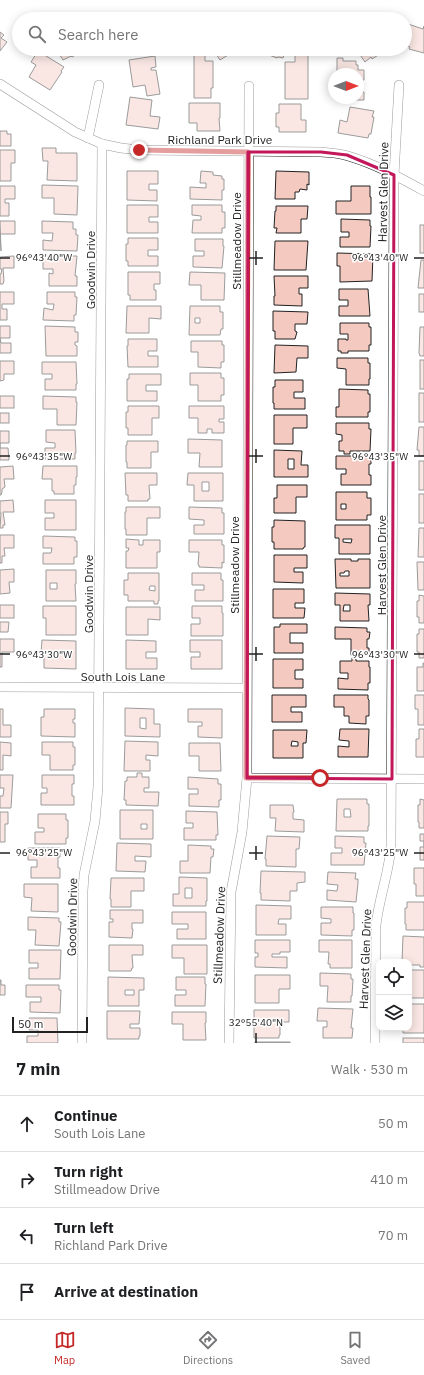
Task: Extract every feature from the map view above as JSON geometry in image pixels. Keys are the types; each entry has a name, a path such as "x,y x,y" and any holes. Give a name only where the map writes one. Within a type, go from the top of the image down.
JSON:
{"street":[{"name":"Richland Park Drive","path":"0,84 75,132 102,144 139,150 321,152 347,155 370,163 394,174 424,191"},
{"path":"88,138 99,85"},
{"name":"Harvest Glen Drive","path":"375,1043 376,925 378,906 390,858 392,779 394,174 399,85"},
{"name":"Stillmeadow Drive","path":"229,1043 231,892 242,832 246,778 249,86"},
{"name":"Goodwin Drive","path":"82,1043 84,875 95,821 98,787 102,144"},
{"name":"South Lois Lane","path":"0,688 246,688"},
{"path":"246,778 424,779"}],"highlighted area":[{"path":"248,152 321,152 347,155 394,175 392,779 247,778"}],"building":[{"path":"412,25 423,29 424,26 424,53 412,50"},
{"path":"0,32 4,35 1,38 7,42 0,51"},
{"path":"35,56 46,56 64,67 50,90 29,77 36,65 31,62"},
{"path":"60,56 71,56 63,60"},
{"path":"155,56 156,67 151,68 151,70 156,70 160,94 147,96 145,85 133,87 129,60"},
{"path":"194,56 205,56 205,61 213,61 213,88 211,88 211,98 194,98"},
{"path":"217,56 227,56 220,60"},
{"path":"272,56 284,56 283,58"},
{"path":"295,56 308,56 308,99 285,99 285,62 295,62"},
{"path":"361,56 377,56 372,59 371,57 365,62"},
{"path":"337,58 343,58 343,61 356,61 356,65 358,65 358,68 337,68"},
{"path":"130,97 152,100 150,116 160,117 158,129 126,125"},
{"path":"189,103 220,103 220,131 197,131 197,123 189,123"},
{"path":"279,104 301,104 301,120 306,120 306,132 279,132 279,127 276,127 276,113 279,113"},
{"path":"350,107 374,111 372,117 374,117 371,134 369,134 368,138 338,133 340,120 347,122"},
{"path":"0,131 7,131 7,134 11,134 11,146 0,146"},
{"path":"42,148 56,148 56,153 77,153 77,181 47,180 48,161 43,161"},
{"path":"0,150 15,150 15,163 11,163 11,181 0,181"},
{"path":"127,171 158,171 158,184 149,184 149,190 157,190 157,201 127,200"},
{"path":"201,171 213,172 213,175 222,176 222,179 224,179 224,190 222,190 222,200 190,199 190,187 206,188 206,183 200,183"},
{"path":"276,171 309,172 309,185 307,184 307,190 300,189 299,192 295,192 295,199 275,199"},
{"path":"42,185 78,186 77,215 54,214 54,198 42,198"},
{"path":"0,186 15,186 15,199 5,199 5,203 9,203 9,216 0,216"},
{"path":"351,186 370,186 371,214 336,214 336,201 351,201"},
{"path":"127,205 158,205 158,217 149,217 149,222 158,222 158,233 127,233"},
{"path":"192,205 222,205 222,212 225,212 225,228 222,228 222,233 192,233 193,220 201,220 201,216 192,215"},
{"path":"276,206 308,206 307,219 301,219 301,233 276,233 277,228 274,228"},
{"path":"341,219 370,220 370,247 340,247 340,237 349,237 349,232 341,232"},
{"path":"0,221 15,221 15,234 0,234"},
{"path":"42,221 73,222 73,229 76,229 76,235 78,235 77,251 43,250 43,240 52,241 53,233 42,233"},
{"path":"420,225 424,225 424,253 420,253"},
{"path":"128,238 158,238 158,250 148,250 148,256 158,256 158,266 128,266 128,261 126,261 126,244 128,244"},
{"path":"195,239 223,239 224,246 222,268 193,267 193,256 204,256 204,251 195,251"},
{"path":"275,241 308,241 306,270 274,270"},
{"path":"337,253 373,254 372,281 340,282 340,266 337,266"},
{"path":"14,256 14,268 3,268 4,281 3,284 0,284 0,274 2,269 0,269 0,257"},
{"path":"43,256 77,256 75,276 77,276 77,286 49,286 49,273 53,274 53,269 43,269"},
{"path":"421,260 424,260 424,288 418,288"},
{"path":"128,272 160,272 160,284 154,284 154,290 156,290 156,300 130,300 130,295 128,295"},
{"path":"190,272 225,273 224,300 201,300 201,285 189,285"},
{"path":"274,276 308,276 308,288 299,288 299,294 302,294 302,306 274,305"},
{"path":"339,289 368,289 370,316 339,316 339,306 348,306 348,300 339,300"},
{"path":"0,292 14,292 14,304 2,304 2,309 7,309 7,320 0,320"},
{"path":"47,292 75,292 75,297 77,297 76,315 74,315 74,321 43,320 44,308 53,310 54,304 47,304"},
{"path":"419,294 424,294 424,312 419,312"},
{"path":"127,306 161,306 161,319 149,318 149,333 126,333"},
{"path":"190,306 220,306 220,312 223,312 223,329 221,329 220,335 189,335","holes":["195,318 200,318 200,323 195,323"]},
{"path":"273,311 308,312 307,324 295,324 295,331 297,332 295,339 275,339 275,331 273,331"},
{"path":"340,323 369,323 369,327 371,327 371,345 369,345 369,351 348,351 348,353 341,353 341,351 338,351 338,339 348,340 348,334 340,334"},
{"path":"0,326 10,326 10,338 0,338"},
{"path":"45,326 75,327 75,332 78,332 78,342 75,342 75,345 77,346 77,356 46,356"},
{"path":"420,327 424,327 424,356 420,356 419,353"},
{"path":"0,338 1,343 11,343 11,353 0,353"},
{"path":"128,339 157,339 157,351 148,351 148,356 158,356 158,367 128,367"},
{"path":"191,341 222,341 222,345 224,345 224,362 221,362 221,368 198,367 198,352 191,352"},
{"path":"275,345 308,346 308,358 297,358 296,372 274,373"},
{"path":"337,358 368,358 368,363 370,363 369,385 346,385 346,369 337,368"},
{"path":"420,360 424,360 424,389 420,389"},
{"path":"0,361 14,361 14,374 4,374 4,380 0,381"},
{"path":"42,362 76,362 76,390 45,390 45,379 52,379 52,374 42,374"},
{"path":"190,373 221,373 221,378 224,378 224,395 221,395 221,401 198,401 198,385 190,385"},
{"path":"129,374 161,374 161,385 146,385 146,391 157,391 157,401 127,401 127,379 129,379"},
{"path":"275,380 303,380 303,392 294,392 294,398 305,398 305,409 274,409 273,387 275,387"},
{"path":"339,389 368,390 368,394 370,394 370,412 368,412 368,417 336,417 336,407 339,407"},
{"path":"419,393 424,393 424,422 419,422"},
{"path":"0,396 14,396 14,408 0,408"},
{"path":"43,396 76,397 76,425 57,425 57,409 43,409"},
{"path":"128,406 159,406 159,418 152,418 152,435 128,435 128,428 126,428 126,412 128,412"},
{"path":"189,406 224,406 224,419 219,419 219,422 224,422 224,433 212,433 212,429 207,429 207,433 198,433 198,418 189,418"},
{"path":"0,413 9,413 9,423 0,423"},
{"path":"274,415 307,415 307,428 293,428 293,444 274,444"},
{"path":"336,423 369,423 369,429 371,429 370,451 350,451 350,454 344,454 344,451 339,451 339,441 342,441 342,435 336,434"},
{"path":"419,427 424,427 424,456 419,456 419,450 417,450"},
{"path":"46,430 75,430 75,459 45,459 45,448 55,448 55,443 46,442"},
{"path":"0,431 9,431 9,443 0,443"},
{"path":"188,439 222,440 222,467 199,467 200,453 188,453"},
{"path":"127,441 158,441 158,452 151,452 151,468 127,468"},
{"path":"0,448 8,448 9,460 0,460"},
{"path":"274,450 302,451 301,465 308,465 308,477 274,477","holes":["288,459 294,459 294,469 288,469"]},
{"path":"336,456 371,456 369,475 371,475 371,485 341,485 341,474 346,474 346,469 336,469"},
{"path":"419,461 424,461 424,490 419,490"},
{"path":"13,466 14,479 4,479 5,487 2,489 0,495 0,467"},
{"path":"43,466 77,466 74,494 54,494 54,491 52,491 52,479 42,479"},
{"path":"125,473 157,473 157,485 149,485 150,499 148,499 148,501 128,501 128,495 126,495"},
{"path":"188,473 223,473 223,501 194,501 194,485 187,485","holes":["202,482 209,482 209,491 202,491"]},
{"path":"277,485 307,485 307,497 296,497 296,513 274,513 274,498 277,498"},
{"path":"336,492 367,492 367,498 371,498 371,515 367,515 367,520 336,520","holes":["341,504 346,504 346,509 341,509"]},
{"path":"419,494 424,494 424,523 419,523"},
{"path":"13,500 14,512 3,512 5,525 3,525 3,528 0,528 0,501"},
{"path":"45,500 76,500 76,530 45,530 45,518 54,518 54,513 45,513"},
{"path":"126,507 160,507 160,518 147,518 147,535 126,535"},
{"path":"189,507 222,508 222,513 224,513 224,534 194,534 194,525 204,525 204,520 189,519"},
{"path":"274,520 305,521 305,547 303,549 274,549 274,542 272,542 272,527 274,527"},
{"path":"335,525 370,525 370,554 339,554 339,538 335,538","holes":["343,539 352,539 351,543 343,542"]},
{"path":"419,528 424,528 424,557 418,557"},
{"path":"0,535 14,535 14,548 4,548 5,556 2,556 2,563 0,563"},
{"path":"43,536 75,537 75,541 77,541 77,557 74,557 74,564 43,564 43,553 51,553 52,548 43,548"},
{"path":"126,539 139,540 139,545 143,545 143,540 160,540 160,552 157,552 157,568 126,568 126,551 128,551 129,548 126,548"},
{"path":"189,540 222,540 222,545 224,545 224,563 222,562 222,568 199,567 199,552 189,552"},
{"path":"274,555 307,555 307,568 294,568 294,572 303,572 303,583 274,582"},
{"path":"335,559 351,559 351,561 358,561 358,559 370,559 370,588 336,588","holes":["349,571 349,576 340,576 340,573"]},
{"path":"417,562 424,562 424,590 418,590"},
{"path":"14,569 14,582 9,582 10,593 0,594 0,570"},
{"path":"46,570 76,570 76,601 46,601","holes":["50,583 57,583 57,589 50,589"]},
{"path":"128,573 159,573 158,604 154,604 154,601 128,601 128,595 124,595 124,580 128,580","holes":["150,586 155,586 155,591 149,590"]},
{"path":"192,573 221,573 221,580 223,580 223,601 195,601 195,590 204,590 204,585 192,585"},
{"path":"273,589 304,589 304,603 295,603 295,608 305,608 304,618 273,618"},
{"path":"335,593 370,594 370,605 368,605 369,621 340,621 340,605 335,605","holes":["344,605 350,605 350,611 343,611"]},
{"path":"419,595 424,596 424,623 419,623 419,617 417,617 417,601 419,601"},
{"path":"0,605 14,605 14,618 0,618"},
{"path":"43,606 76,606 76,635 46,635 46,618 43,618"},
{"path":"192,606 222,606 223,636 191,636 191,624 200,624 200,618 192,618"},
{"path":"126,607 160,607 160,620 148,619 148,635 126,635"},
{"path":"0,622 9,622 8,632 0,632"},
{"path":"280,624 307,624 307,633 290,633 290,643 303,643 303,653 274,653 274,627 280,627"},
{"path":"335,627 367,628 367,632 370,632 369,639 367,639 369,655 351,655 351,639 335,639"},
{"path":"419,629 424,629 424,658 419,658 419,652 417,652 417,634 419,634"},
{"path":"0,639 14,639 14,652 2,652 2,667 0,667"},
{"path":"42,640 76,641 76,669 44,668 44,653 41,653","holes":["50,653 59,653 59,657 50,657"]},
{"path":"126,640 156,641 156,652 146,652 146,658 157,658 157,669 126,669"},
{"path":"190,640 222,640 222,669 191,669 191,657 200,657 200,652 190,652"},
{"path":"352,658 356,659 356,661 369,661 370,683 368,683 368,690 338,689 338,678 348,679 348,673 340,673 340,661 352,661"},
{"path":"273,659 303,659 303,670 295,670 295,679 303,679 303,688 273,688"},
{"path":"423,663 424,691 417,691 417,667 423,667"},
{"path":"272,695 306,695 306,707 291,707 291,712 302,712 302,722 272,722"},
{"path":"334,695 368,695 369,716 366,716 366,724 349,723 349,716 344,716 344,707 334,707"},
{"path":"415,695 424,695 424,725 418,725 418,709 415,709"},
{"path":"125,708 154,709 154,724 160,724 160,737 125,736","holes":["140,718 146,718 146,729 140,728"]},
{"path":"0,709 3,709 3,725 11,725 11,737 0,737"},
{"path":"44,709 75,709 75,719 73,719 73,723 75,723 75,737 41,736 41,717 44,717"},
{"path":"188,709 222,709 222,738 198,737 198,726 202,726 202,722 188,722"},
{"path":"340,729 369,729 368,757 338,757 338,746 349,747 349,741 339,740"},
{"path":"419,729 424,729 424,757 416,757 416,739 419,739"},
{"path":"273,730 307,730 306,743 303,743 303,758 273,758","holes":["292,741 298,742 298,746 291,746"]},
{"path":"125,741 158,742 158,756 146,755 146,760 150,760 150,771 124,771"},
{"path":"0,742 11,743 11,756 3,755 3,770 0,770"},
{"path":"42,742 73,742 73,747 75,747 75,765 73,765 73,770 50,770 50,755 42,755"},
{"path":"189,743 220,743 221,771 199,771 199,756 189,756"},
{"path":"137,773 142,773 142,777 149,777 149,788 144,788 144,792 159,792 158,806 126,805 126,800 124,800 125,781 127,781 127,777 137,777"},
{"path":"0,775 13,775 11,808 0,808 0,796 3,796 4,788 0,788"},
{"path":"42,775 74,775 72,796 74,796 74,805 41,805 41,793 47,793 47,788 42,788"},
{"path":"188,777 218,779 218,784 221,784 221,800 219,800 219,807 189,806 189,794 198,794 198,789 188,789"},
{"path":"337,799 367,799 367,804 369,804 368,831 336,831","holes":["344,809 350,809 351,817 344,817"]},
{"path":"420,799 424,800 424,828 419,828 418,822 418,805 420,805"},
{"path":"270,805 293,805 293,819 304,820 304,832 275,831 276,818 270,818"},
{"path":"120,810 153,810 153,839 120,839","holes":["141,824 147,824 147,829 141,829"]},
{"path":"186,811 217,812 218,835 216,835 216,840 184,840 184,828 193,828 193,823 186,823"},
{"path":"0,812 8,812 8,824 5,824 5,842 0,842"},
{"path":"38,814 66,814 66,820 68,820 68,838 66,838 66,844 35,844 35,832 44,832 44,828 38,828"},
{"path":"420,834 424,834 424,841 420,841"},
{"path":"267,836 300,837 299,849 296,849 296,867 266,866 265,859"},
{"path":"335,836 364,837 364,843 366,843 364,865 331,865 331,853 342,853 342,848 335,848"},
{"path":"117,843 151,844 151,857 135,856 135,861 146,861 145,872 116,871"},
{"path":"188,845 211,846 211,849 214,849 213,857 211,857 210,873 180,873 180,861 188,861"},
{"path":"420,847 424,847 424,860 420,860"},
{"path":"28,848 60,848 58,868 60,868 60,878 31,878 31,867 37,867 37,860 28,860"},
{"path":"414,868 424,868 424,896 416,896"},
{"path":"261,871 305,872 305,882 297,883 297,891 290,891 290,901 261,900"},
{"path":"328,872 356,873 355,879 358,879 358,883 356,902 327,900 327,890 337,891 338,885 327,884"},
{"path":"179,877 207,878 206,906 173,906 173,894 179,894","holes":["185,888 192,888 192,898 185,898"]},
{"path":"111,878 144,878 144,891 131,891 131,907 111,907"},
{"path":"24,884 58,884 58,912 31,911 32,898 24,897"},
{"path":"407,902 424,902 424,930 406,930 405,908 407,908"},
{"path":"256,905 291,906 291,919 279,919 278,924 286,924 286,935 256,935"},
{"path":"321,907 353,907 354,930 352,930 352,936 321,935 321,923 331,923 331,919 321,918"},
{"path":"110,910 143,910 143,923 132,923 132,938 109,937 109,922 113,922 113,919 110,919"},
{"path":"172,912 206,912 206,939 177,939 177,929 188,929 188,924 172,924"},
{"path":"28,917 59,918 59,922 61,922 59,946 35,945 36,930 28,930"},
{"path":"403,936 424,937 424,967 420,967 420,965 412,965 412,959 402,959"},
{"path":"255,940 290,940 290,952 272,954 272,957 287,957 287,968 255,967 255,957 258,957 258,953 255,953"},
{"path":"319,940 352,940 352,968 330,968 330,964 328,964 329,952 319,952"},
{"path":"109,945 143,945 143,955 132,955 133,968 131,971 109,971"},
{"path":"172,945 207,945 207,974 184,974 184,958 172,958"},
{"path":"29,950 61,950 60,979 29,979 29,968 38,968 38,963 29,963"},
{"path":"412,970 424,970 424,998 412,998"},
{"path":"320,973 351,974 351,979 353,979 351,1002 327,1002 328,986 320,986"},
{"path":"255,975 290,975 290,989 279,989 279,1003 255,1003"},
{"path":"108,977 144,978 144,990 139,990 139,1006 108,1006","holes":["125,990 134,990 134,995 125,995"]},
{"path":"176,977 205,977 205,1006 175,1006 175,995 186,995 186,990 176,990"},
{"path":"0,980 1,985 5,985 5,995 0,995"},
{"path":"26,985 59,985 59,990 61,990 60,1013 30,1012 30,1002 41,1002 41,997 26,997"},
{"path":"412,1004 424,1004 424,1033 403,1033 403,1031 412,1031"},
{"path":"318,1008 353,1009 351,1028 353,1028 352,1038 323,1038 323,1027 327,1027 327,1021 317,1021"},
{"path":"254,1010 289,1010 289,1022 280,1022 279,1038 254,1038"},
{"path":"107,1011 140,1011 139,1024 130,1024 130,1028 140,1028 139,1039 107,1039"},
{"path":"172,1012 206,1012 206,1040 183,1040 183,1024 172,1024"},
{"path":"29,1018 57,1018 58,1042 27,1043 27,1036 38,1036 38,1030 29,1030"},
{"path":"403,1038 424,1038 424,1043 403,1043"},
{"path":"290,1042 290,1043 255,1043"}],"route":[{"path":"139,150 248,152 246,778 320,778"}]}
